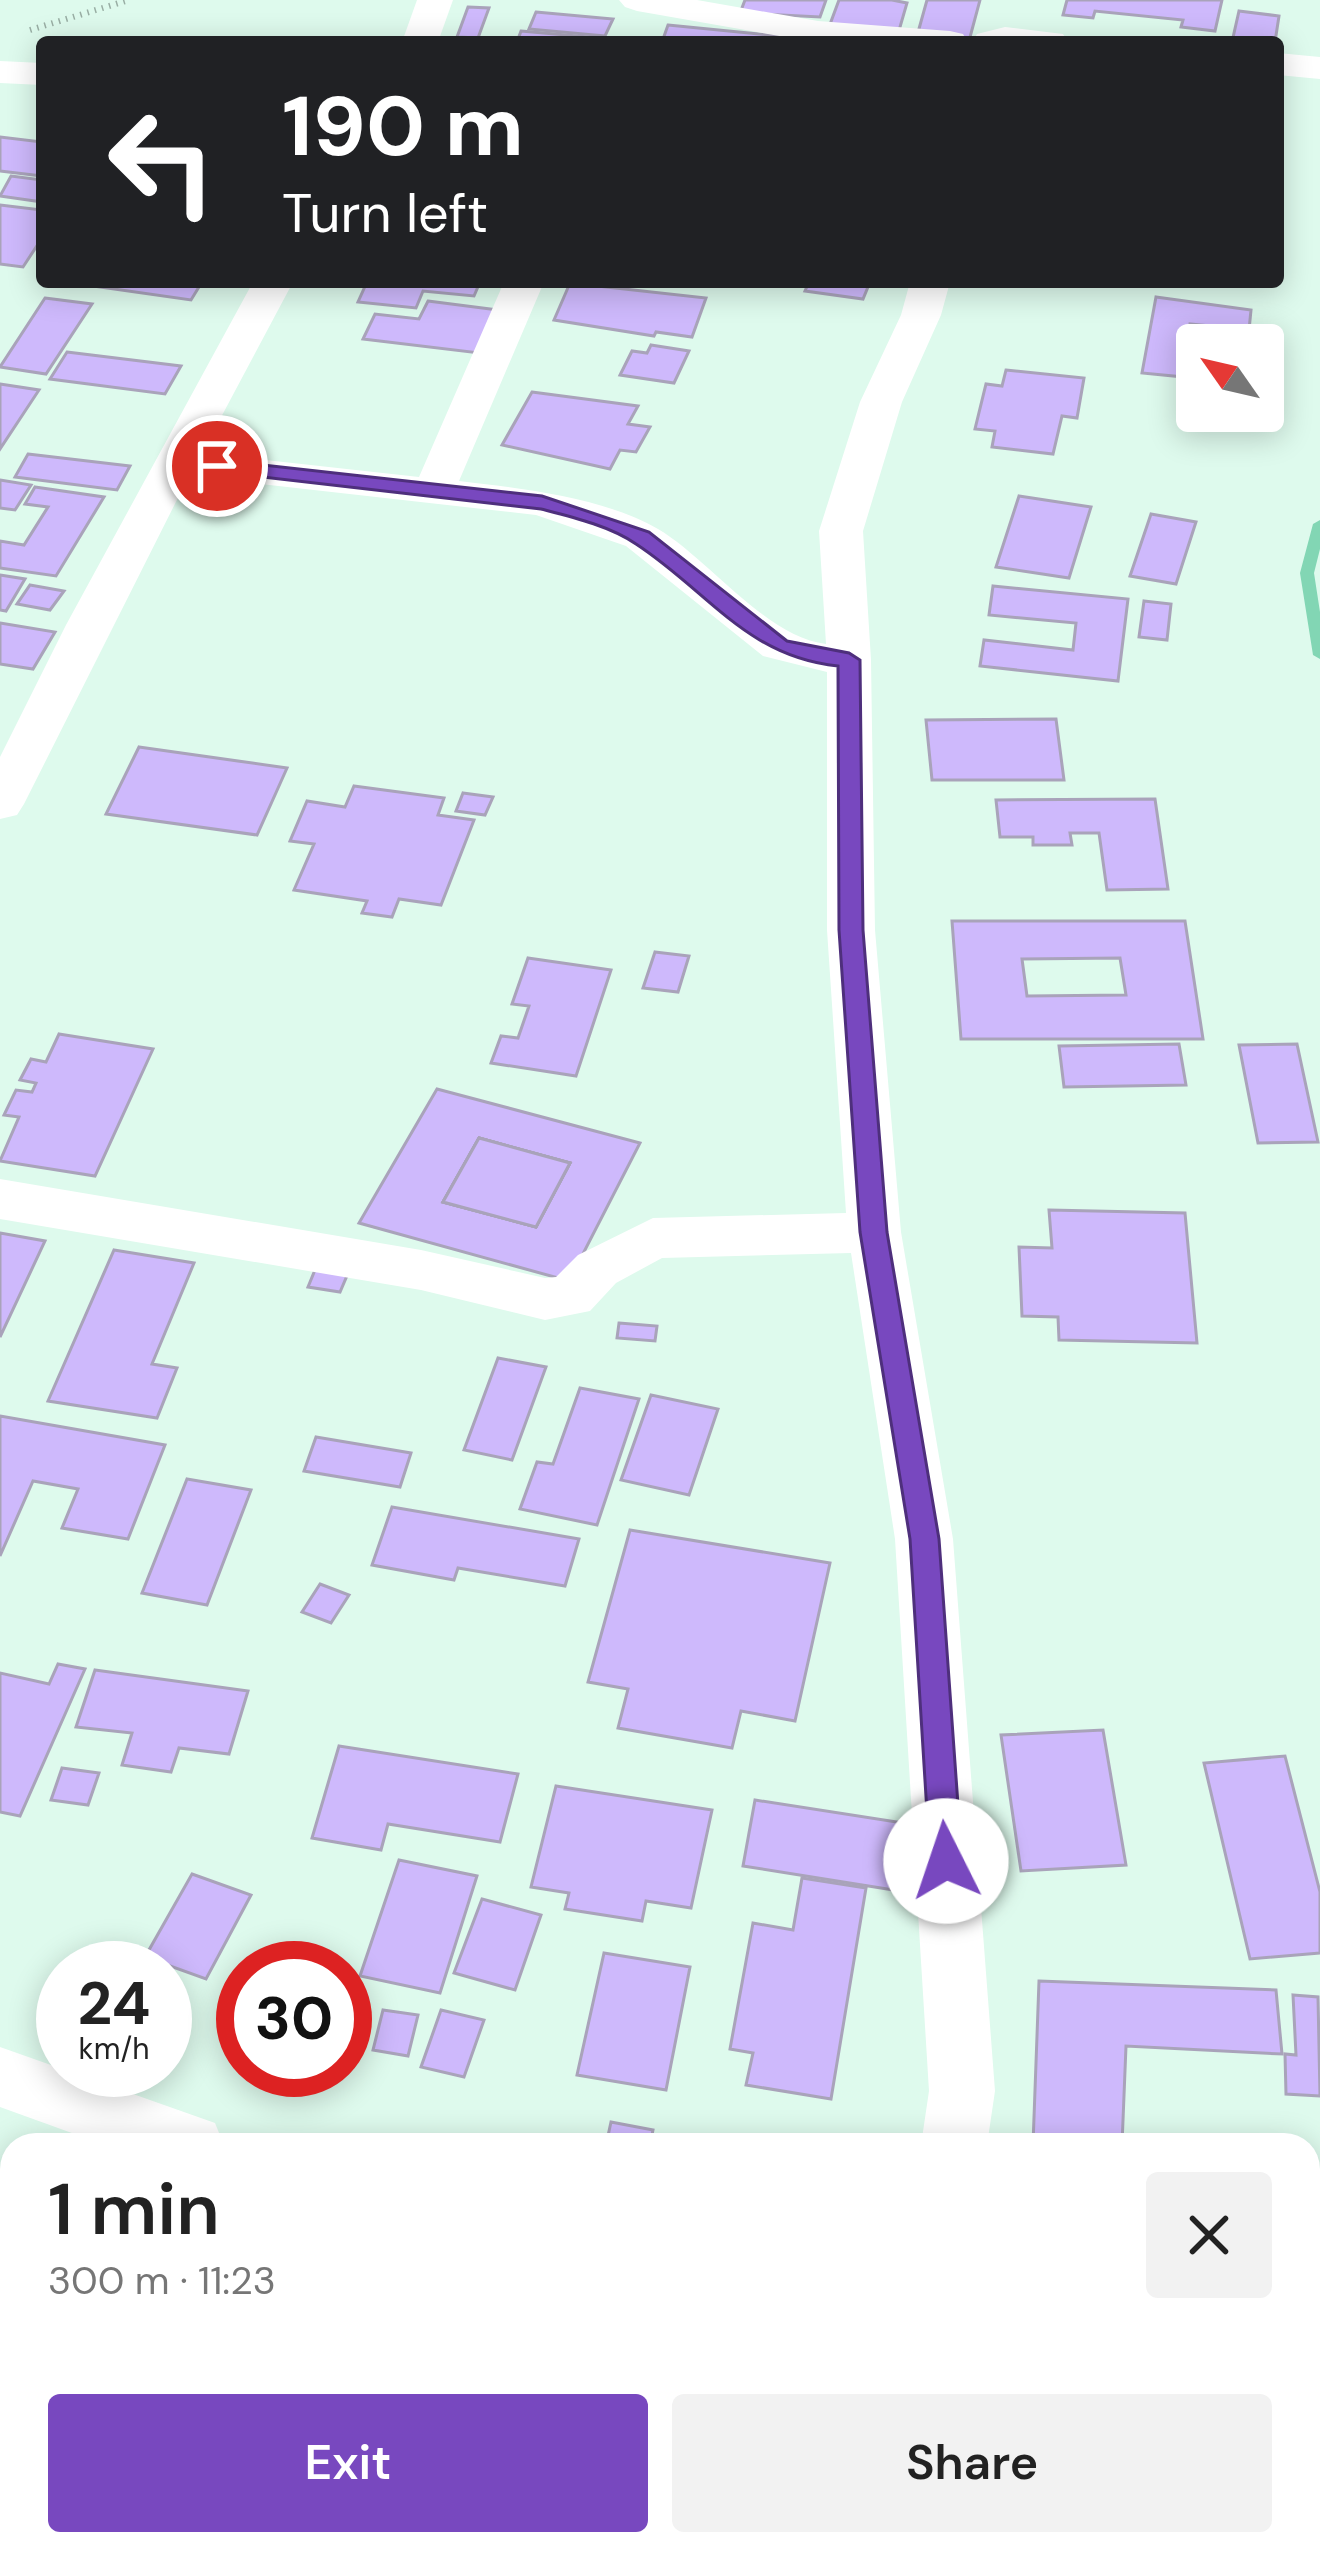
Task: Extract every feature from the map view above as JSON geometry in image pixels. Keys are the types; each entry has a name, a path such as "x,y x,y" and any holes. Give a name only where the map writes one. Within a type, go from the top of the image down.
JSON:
{"street":[{"path":"422,36 436,0"},
{"path":"629,36 640,0 818,32 871,36"},
{"path":"1002,36 1017,0"},
{"path":"1284,65 1320,68"},
{"path":"0,72 36,74"},
{"path":"0,804 174,462 270,288"},
{"path":"434,491 521,288"},
{"path":"928,288 881,402 841,531 849,660 851,930 874,1232 924,1539 962,2091 956,2133"},
{"path":"174,462 542,503 641,537 779,646 809,656 849,660"},
{"path":"0,700 46,711"},
{"path":"0,1199 421,1270 545,1299 571,1296 597,1269 653,1238 874,1232"},
{"path":"0,2077 157,2133"}],"path":[{"path":"14,35 129,0"}],"building":[{"path":"745,0 826,0 820,17 740,13"},
{"path":"839,0 907,3 898,34 829,27"},
{"path":"927,0 980,0 970,36 917,36"},
{"path":"1067,0 1222,0 1215,31 1181,27 1183,20 1095,11 1093,18 1063,15"},
{"path":"468,7 489,8 479,36 457,36"},
{"path":"1239,11 1279,16 1276,36 1233,36"},
{"path":"536,12 613,19 605,36 529,29"},
{"path":"668,25 781,36 664,36"},
{"path":"521,31 577,36 519,36"},
{"path":"0,137 36,141 36,175 0,171"},
{"path":"11,176 36,179 36,201 0,196"},
{"path":"0,205 36,209 36,247 23,267 0,264"},
{"path":"107,288 198,288 191,300"},
{"path":"364,288 477,288 474,296 423,291 416,308 358,302"},
{"path":"568,288 706,298 692,337 656,332 654,336 554,320"},
{"path":"806,288 868,288 863,299"},
{"path":"1156,297 1251,310 1250,324 1176,324 1176,376 1142,373"},
{"path":"45,298 92,304 46,374 0,367"},
{"path":"428,301 498,310 479,353 363,339 375,314 419,319"},
{"path":"651,345 689,351 674,383 620,375 632,351 647,353"},
{"path":"67,352 181,366 165,394 50,379"},
{"path":"1006,370 1084,378 1077,418 1062,416 1053,454 992,447 995,431 975,429 986,384 1002,386"},
{"path":"0,384 39,390 0,449"},
{"path":"532,392 638,406 628,424 650,427 636,452 620,450 610,469 502,445"},
{"path":"28,454 130,466 117,490 15,477"},
{"path":"0,480 31,485 15,510 0,508"},
{"path":"35,487 104,497 56,576 0,568 0,541 24,545 48,507 25,504"},
{"path":"1019,496 1091,507 1069,578 996,567"},
{"path":"1151,514 1196,522 1176,584 1130,576"},
{"path":"0,575 25,579 6,611 0,610"},
{"path":"30,585 64,591 50,610 17,604"},
{"path":"993,586 1128,599 1118,681 980,666 984,640 1073,650 1076,623 989,615"},
{"path":"1144,601 1171,604 1167,640 1139,637"},
{"path":"0,623 55,632 33,669 0,664"},
{"path":"1056,719 1064,780 932,780 926,720"},
{"path":"139,747 287,768 257,835 106,814"},
{"path":"354,786 444,798 438,815 474,820 441,905 399,899 392,917 362,913 367,901 294,890 314,844 290,841 307,801 345,807"},
{"path":"463,793 493,797 485,815 456,811"},
{"path":"1155,799 1168,889 1107,890 1099,833 1070,833 1072,845 1033,845 1033,837 1000,837 996,800"},
{"path":"952,921 1185,921 1203,1039 961,1039","holes":["1120,958 1126,995 1027,996 1022,959"]},
{"path":"655,952 689,956 678,992 643,988"},
{"path":"528,958 611,970 576,1076 491,1063 501,1036 518,1038 529,1006 512,1004"},
{"path":"59,1034 153,1049 95,1176 0,1161 19,1117 4,1115 16,1090 32,1092 36,1083 20,1080 31,1059 46,1062"},
{"path":"1179,1044 1186,1085 1064,1087 1059,1046"},
{"path":"1297,1044 1318,1142 1258,1143 1239,1045"},
{"path":"437,1089 640,1143 569,1281 359,1223","holes":["479,1138 570,1163 536,1227 443,1202"]},
{"path":"479,1138 570,1163 536,1227 443,1202"},
{"path":"479,1138 570,1163 536,1227 443,1202"},
{"path":"479,1138 570,1163 536,1227 443,1202"},
{"path":"1049,1210 1185,1213 1197,1343 1059,1340 1058,1317 1022,1316 1019,1247 1052,1248"},
{"path":"0,1233 45,1241 0,1337"},
{"path":"114,1250 194,1263 152,1364 177,1368 157,1418 48,1401"},
{"path":"317,1265 349,1271 340,1292 308,1287"},
{"path":"619,1323 657,1326 655,1341 617,1338"},
{"path":"498,1358 546,1367 512,1460 464,1450"},
{"path":"580,1388 639,1399 597,1525 520,1509 537,1462 553,1464"},
{"path":"651,1395 718,1409 689,1495 621,1480"},
{"path":"0,1416 165,1445 128,1539 62,1528 78,1489 33,1481 0,1556"},
{"path":"316,1437 411,1453 400,1487 304,1471"},
{"path":"187,1479 251,1490 207,1605 142,1593"},
{"path":"392,1507 579,1539 565,1586 458,1568 454,1580 372,1565"},
{"path":"630,1530 830,1563 795,1721 741,1711 732,1748 618,1728 628,1689 588,1682"},
{"path":"320,1584 349,1595 331,1623 302,1612"},
{"path":"58,1664 85,1669 20,1816 0,1812 0,1673 49,1684"},
{"path":"95,1670 248,1691 229,1754 179,1748 171,1772 122,1765 132,1733 76,1727"},
{"path":"1103,1730 1126,1865 1021,1871 1001,1735"},
{"path":"339,1746 518,1774 500,1842 388,1824 381,1850 312,1838"},
{"path":"1285,1756 1320,1892 1320,1953 1250,1959 1204,1763"},
{"path":"62,1768 99,1773 88,1805 51,1800"},
{"path":"556,1786 712,1810 691,1908 646,1901 642,1921 565,1909 569,1893 531,1887"},
{"path":"755,1800 916,1825 906,1892 743,1866"},
{"path":"399,1860 477,1876 440,1993 372,1979 372,1941"},
{"path":"192,1874 251,1895 226,1941 216,1941 216,1960 206,1979 192,1974 192,1941 154,1941"},
{"path":"802,1878 866,1888 831,2099 746,2085 753,2053 730,2049 753,1923 793,1930"},
{"path":"482,1899 541,1915 515,1990 454,1973"},
{"path":"604,1953 690,1967 666,2090 577,2075"},
{"path":"1039,1981 1276,1990 1282,2054 1126,2046 1122,2133 1033,2133"},
{"path":"1293,1995 1318,1997 1320,2096 1286,2094 1285,2054 1296,2055"},
{"path":"383,2010 418,2015 408,2056 373,2050"},
{"path":"441,2010 484,2020 464,2077 421,2067"},
{"path":"611,2122 653,2130 652,2133 609,2133"}],"waterway":[{"path":"1320,524 1307,573 1320,655"}],"route":[{"path":"217,466 542,503 582,514 641,537 779,646 809,656 849,660 851,930 874,1232 924,1539 946,1861"}]}
